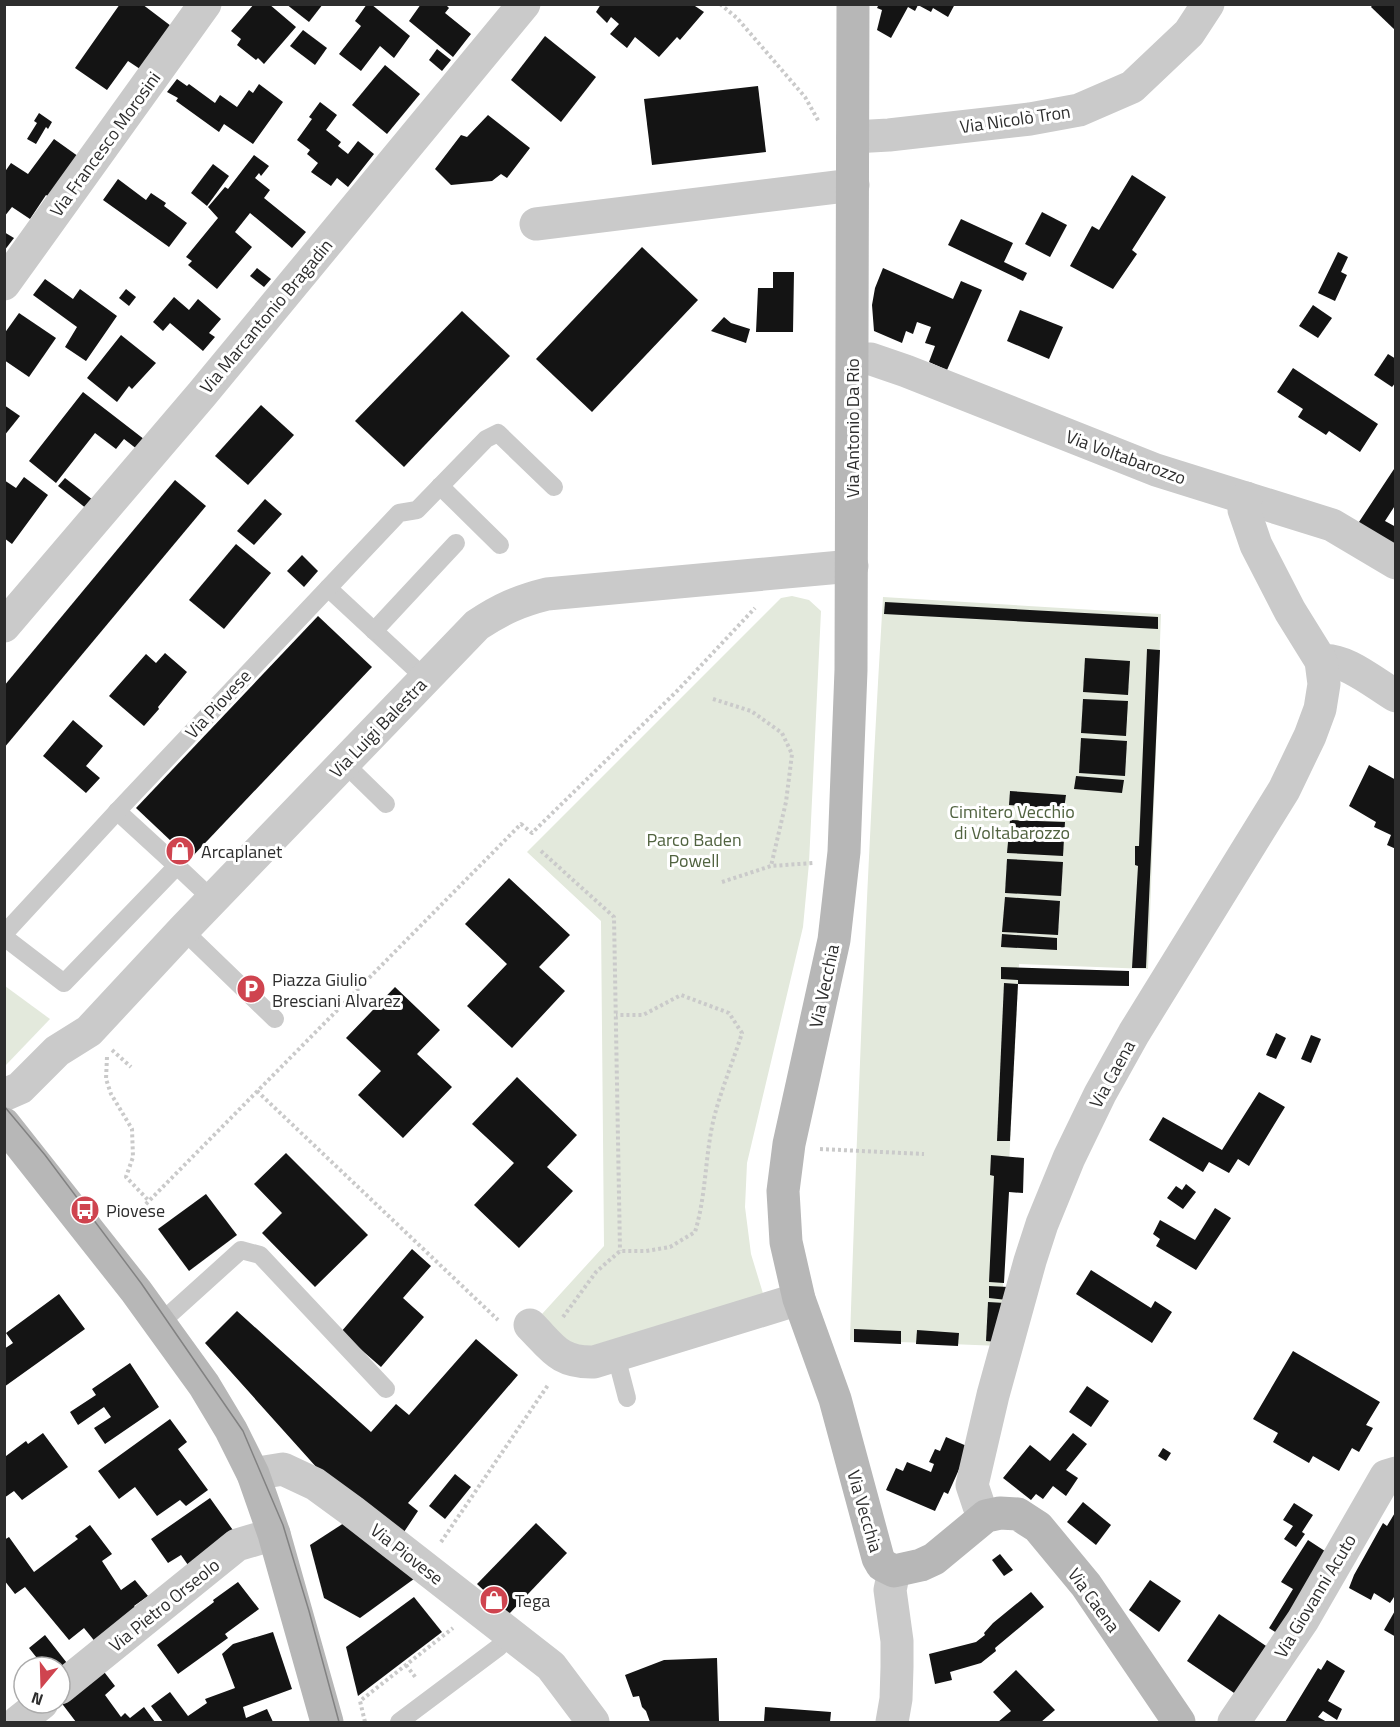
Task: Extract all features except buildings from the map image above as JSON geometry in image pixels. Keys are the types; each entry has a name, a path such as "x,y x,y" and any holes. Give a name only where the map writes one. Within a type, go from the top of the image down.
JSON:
{"street":[{"name":"Via Francesco Morosini","path":"4,284 205,4"},
{"name":"Via Marcantonio Bragadin","path":"4,626 202,394 524,4"},
{"name":"Via Antonio Da Rio","path":"851,670 853,185 838,134 853,4"},
{"name":"Via Nicolò Tron","path":"838,134 901,134 1030,119 1079,110 1132,87 1189,33 1208,4"},
{"path":"536,224 853,185"},
{"name":"Via Voltabarozzo","path":"852,359 871,359 906,371 1156,470 1332,525 1395,563"},
{"path":"1246,498 1244,510 1256,545 1290,611 1321,660 1339,661 1395,696"},
{"name":"Via Luigi Balestra","path":"4,1095 20,1088 57,1051 89,1031 183,930 477,625 503,608 547,594 852,566"},
{"name":"Via Caena","path":"1179,1722 1086,1585 1038,1527 1018,1514 1000,1513 986,1516 979,1506 972,1485 1006,1344 1042,1224 1069,1158 1100,1094 1134,1033 1284,790 1320,710 1324,684 1321,660"},
{"name":"Via Vecchia","path":"851,670 840,898 834,940 789,1144 783,1191 786,1242 799,1299 835,1400 878,1558 882,1565 894,1571 890,1590 897,1641 897,1667 896,1699 892,1722"},
{"path":"4,1124 129,1282 204,1385 231,1430 252,1474 274,1534 327,1722"},
{"path":"530,1323 557,1353 568,1360 580,1363 594,1362 799,1299"},
{"name":"Via Piovese","path":"252,1474 283,1469 315,1484 393,1541 551,1666 593,1722"},
{"name":"Via Giovanni Acuto","path":"1234,1722 1303,1620 1386,1476 1395,1473"},
{"path":"894,1571 914,1567 934,1559 986,1516"},
{"name":"Via Pietro Orseolo","path":"72,1678 237,1545 274,1534"}],"lane":[{"name":"Via Piovese","path":"4,936 117,811 399,513 417,510 486,439 498,433 554,487"},
{"path":"440,486 500,545"},
{"path":"374,631 456,543"},
{"path":"328,588 426,679"},
{"path":"344,763 386,804"},
{"path":"117,811 213,900"},
{"path":"4,936 64,983 177,866"},
{"path":"183,930 275,1019"},
{"path":"159,1324 241,1250 260,1255 386,1389"},
{"path":"615,1356 627,1398"},
{"path":"399,1722 499,1647"}],"path":[{"path":"720,4 737,18 838,134"},
{"path":"118,1218 149,1202 521,824 532,833 678,690 756,607"},
{"path":"713,699 751,711 782,733 792,754 786,802 771,866"},
{"path":"541,851 614,917 620,1251"},
{"path":"722,882 771,866 819,864"},
{"path":"257,1092 530,1323 575,1299 597,1272 620,1251 646,1251 670,1247 695,1232 703,1207 704,1181 713,1121 742,1033 729,1013 681,995 643,1015 616,1015"},
{"path":"131,1067 112,1049 108,1055 106,1079 111,1094 132,1129 133,1157 126,1177 149,1202"},
{"path":"810,1148 924,1154"},
{"path":"422,1566 433,1554 553,1377"},
{"path":"365,1722 360,1701 457,1625"}],"green space":[{"name":"Parco Baden Powell","path":"792,596 809,600 821,611 809,863 803,927 747,1163 745,1207 751,1254 765,1300 593,1353 567,1347 542,1314 604,1246 601,921 527,852 781,598"},
{"name":"Cimitero Vecchio di Voltabarozzo","path":"883,597 1161,614 1148,969 1019,964 1000,1346 850,1340 864,968"},
{"path":"5,986 50,1019 5,1066"}],"tram line":[{"path":"4,1106 45,1155 141,1283 243,1431 283,1525 339,1722"}],"place":[{"name":"Arcaplanet","path":"180,851"},
{"name":"Piazza Giulio Bresciani Alvarez","path":"251,989"},
{"name":"Piovese","path":"85,1210"},
{"name":"Tega","path":"494,1600"}]}
